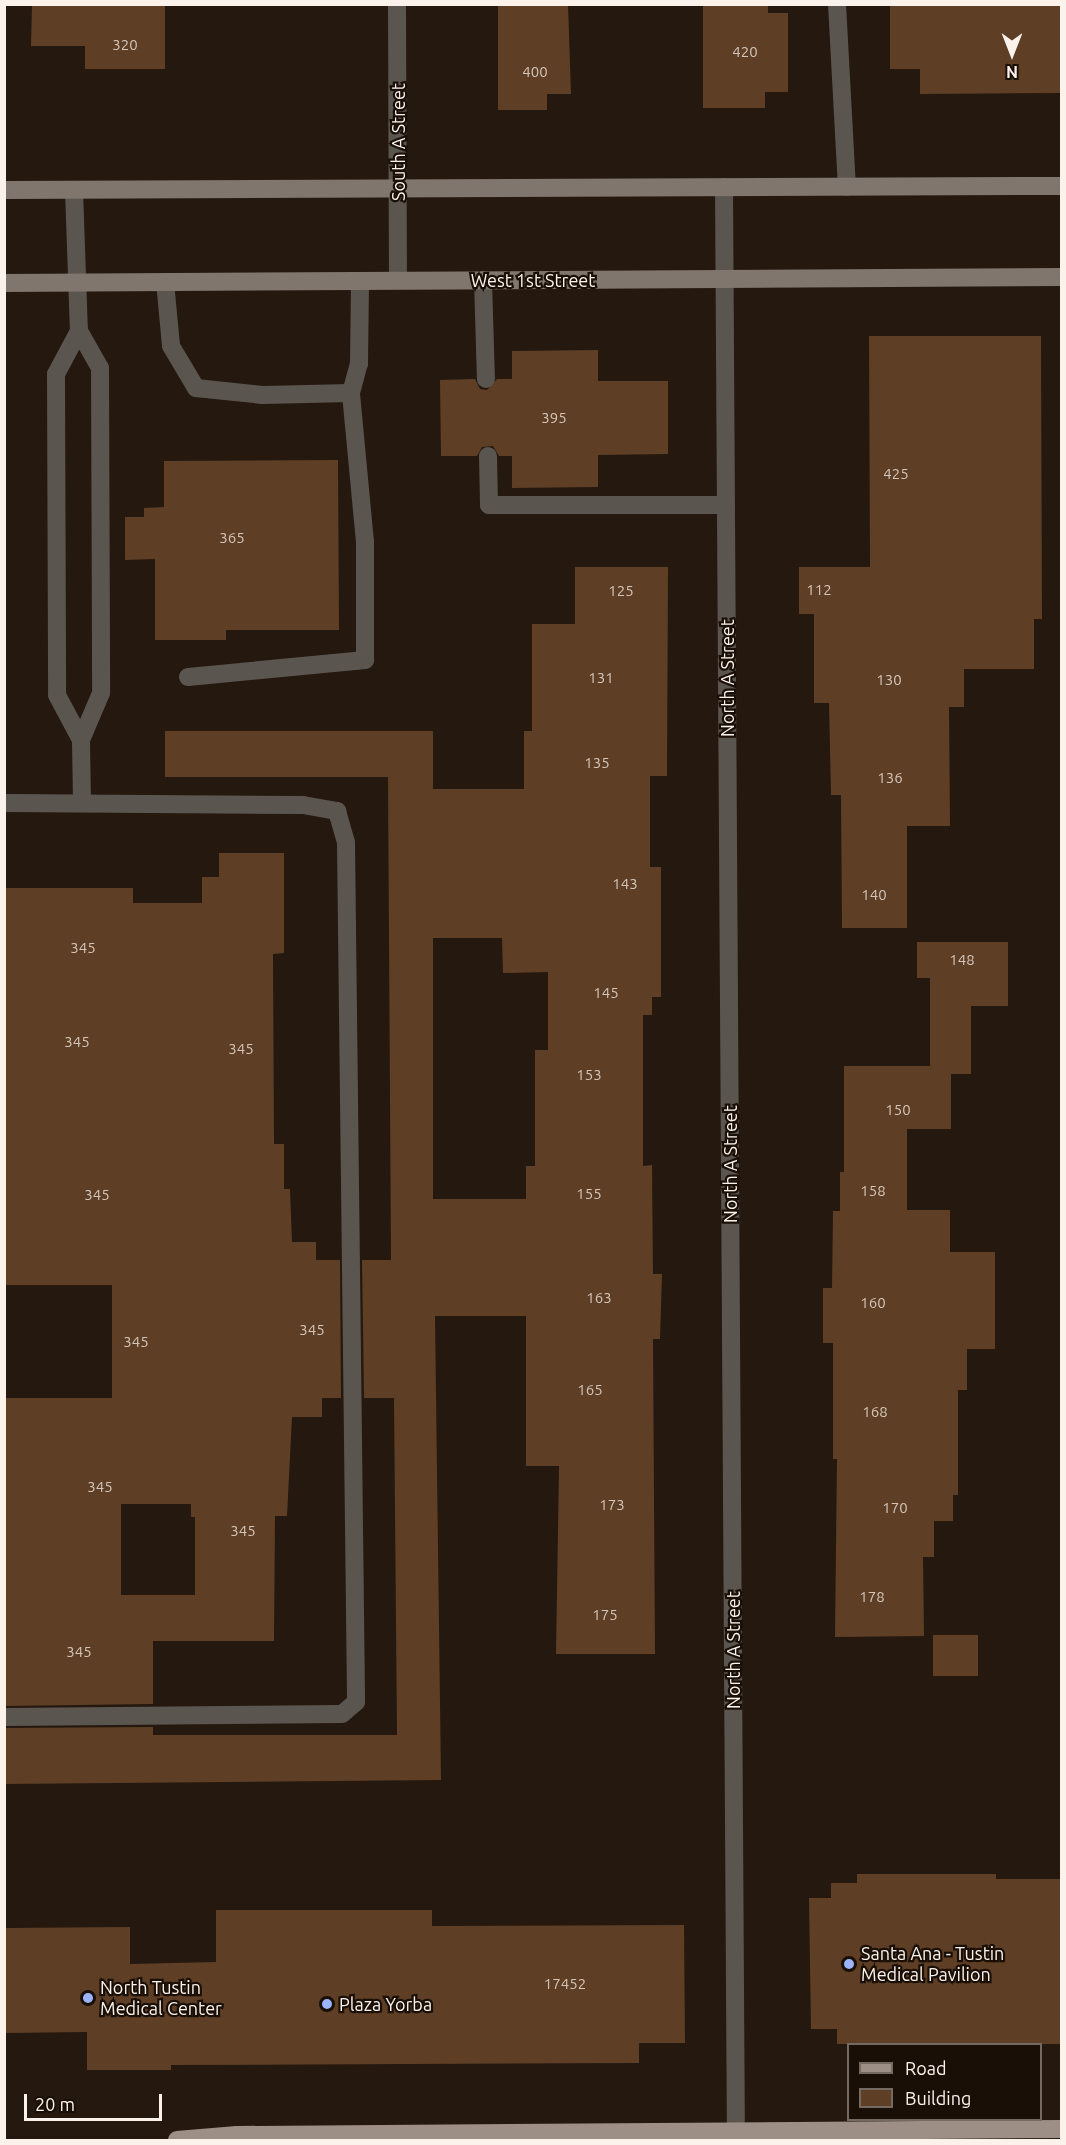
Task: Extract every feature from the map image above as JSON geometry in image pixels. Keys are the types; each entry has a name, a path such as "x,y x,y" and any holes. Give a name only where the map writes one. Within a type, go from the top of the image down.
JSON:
{"main road":[{"path":"4,190 1062,186"},
{"name":"West 1st Street","path":"4,283 1062,277"},
{"path":"177,2140 237,2135 736,2136 1062,2129"}],"street":[{"name":"South A Street","path":"397,4 398,280"},
{"path":"837,4 847,187"},
{"name":"North A Street","path":"724,187 736,2136"},
{"path":"74,190 79,331 100,368 101,693 81,740 82,803"},
{"path":"483,280 486,379"},
{"path":"188,677 365,660 365,542 351,393 359,364 360,281"},
{"path":"165,282 171,346 196,388 262,394 351,393"},
{"path":"79,331 56,374 57,695 81,740"},
{"path":"488,456 489,505 725,505"},
{"path":"4,803 303,805 337,811 346,842 356,1702 342,1714 4,1717"}],"building":[{"path":"32,4 165,4 165,69 85,69 85,46 31,46"},
{"path":"498,4 568,4 571,94 547,94 547,110 498,110"},
{"path":"703,4 768,4 768,13 788,13 788,92 765,92 765,108 703,108"},
{"path":"890,4 1062,4 1062,93 920,94 920,69 890,69"},
{"path":"869,336 1041,336 1042,619 1034,619 1034,669 964,669 964,707 949,707 950,826 907,826 907,928 842,928 841,795 831,795 829,703 814,703 814,614 799,614 799,567 870,567"},
{"path":"598,350 598,381 668,381 668,454 598,455 598,487 512,488 512,456 499,456 493,446 482,447 477,456 441,456 440,380 475,379 480,389 487,390 497,379 512,379 512,351"},
{"path":"338,460 339,630 226,630 226,640 155,640 155,559 125,560 125,517 144,517 144,508 164,507 164,461"},
{"path":"575,567 668,567 667,776 650,776 650,867 661,867 661,997 652,997 652,1015 643,1015 643,1166 652,1165 653,1274 662,1274 660,1339 653,1339 655,1654 556,1654 559,1466 526,1466 526,1316 435,1316 441,1780 4,1784 4,1728 153,1727 153,1735 397,1735 394,1398 364,1398 362,1260 391,1260 388,777 165,777 165,731 433,731 433,789 524,789 524,731 532,731 532,624 575,624","holes":["433,938 502,938 503,973 548,972 548,1050 535,1050 535,1166 526,1166 526,1199 433,1199"]},
{"path":"219,853 284,853 284,953 273,954 274,1144 284,1144 284,1189 290,1189 292,1242 316,1242 316,1260 340,1260 341,1398 322,1398 322,1417 292,1417 287,1516 275,1516 274,1641 153,1641 153,1704 4,1706 4,1398 112,1398 112,1285 4,1285 4,888 133,888 133,903 202,903 202,877 219,877","holes":["121,1504 191,1504 191,1517 195,1517 195,1595 121,1595"]},
{"path":"917,942 1008,942 1008,1006 971,1006 971,1074 951,1074 951,1129 907,1129 907,1210 950,1210 950,1252 995,1252 995,1349 967,1349 967,1390 958,1390 958,1495 953,1495 953,1521 934,1521 934,1557 923,1557 924,1636 835,1637 837,1459 833,1459 833,1343 823,1343 823,1288 832,1288 833,1211 840,1211 840,1172 844,1172 844,1066 930,1066 930,978 917,978"},
{"path":"933,1635 978,1635 978,1676 933,1676"},
{"name":"Santa Ana - Tustin Medical Pavilion","path":"857,1874 996,1874 996,1879 1062,1879 1062,2044 837,2044 837,2029 811,2029 809,1898 831,1898 831,1883 857,1883"},
{"path":"216,1910 432,1910 432,1926 684,1925 685,2043 639,2043 639,2063 171,2065 171,2070 87,2070 87,2032 4,2033 4,1928 130,1927 130,1964 216,1962"}],"place":[{"name":"Santa Ana - Tustin Medical Pavilion","path":"849,1964"},
{"name":"North Tustin Medical Center","path":"88,1998"},
{"name":"Plaza Yorba","path":"327,2004"}]}
